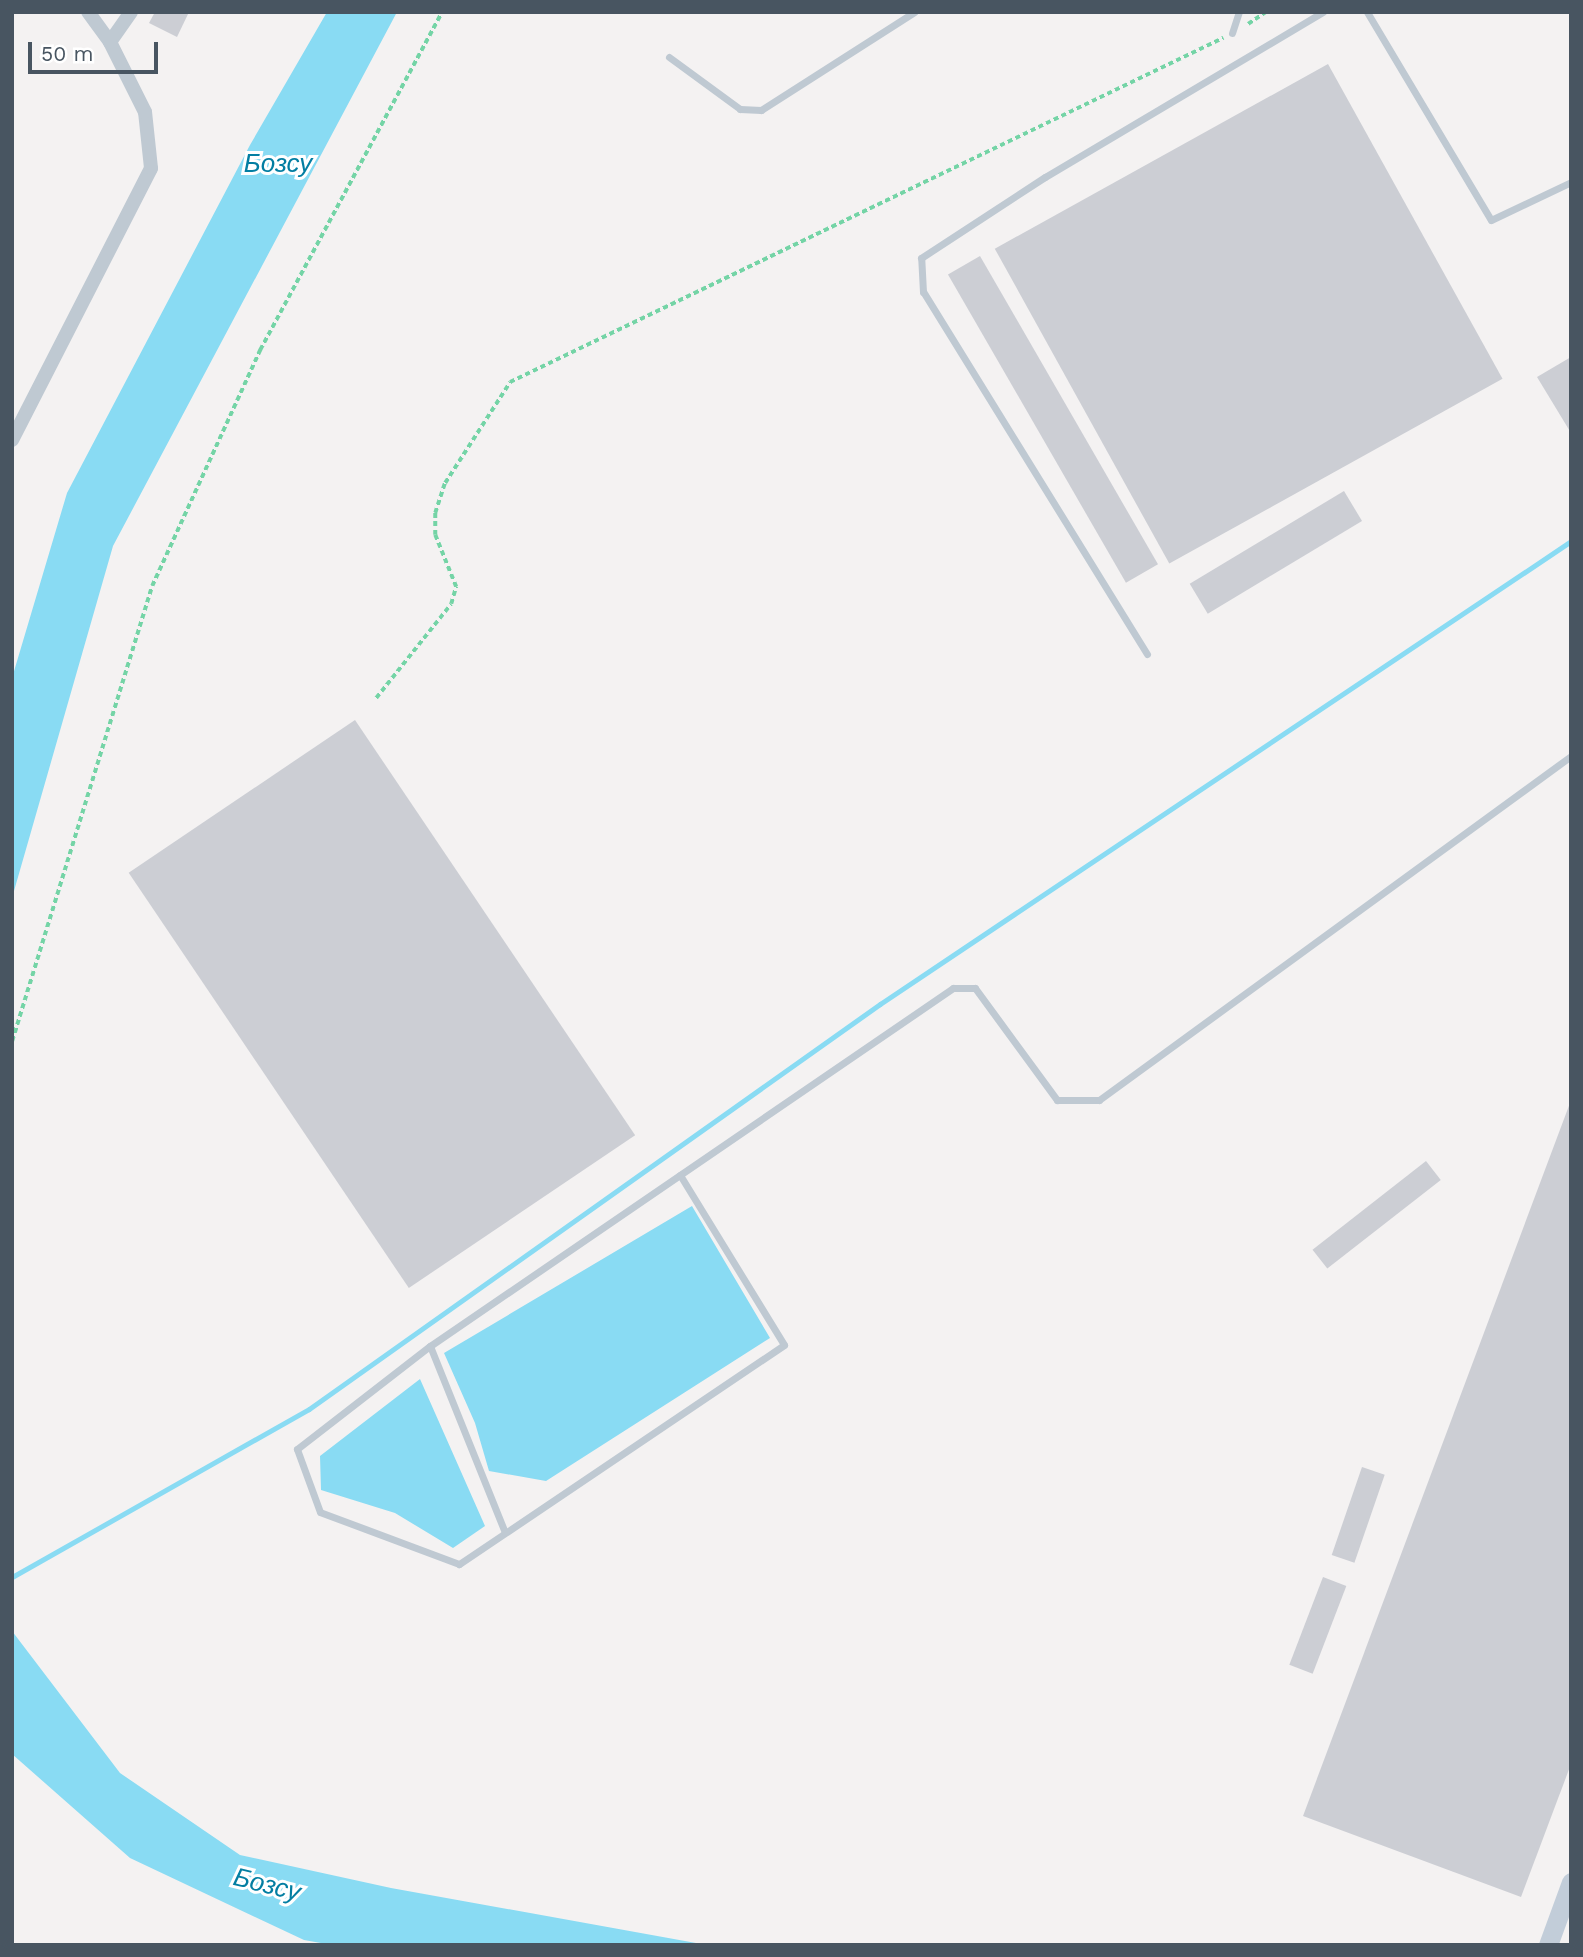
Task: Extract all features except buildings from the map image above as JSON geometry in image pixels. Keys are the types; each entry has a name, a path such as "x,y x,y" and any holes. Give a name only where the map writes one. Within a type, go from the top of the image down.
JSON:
{"main road":[{"path":"1548,1945 1571,1882"}],"street":[{"path":"12,440 151,168 145,112 110,42 88,12"},
{"path":"110,42 131,12"}],"lane":[{"path":"669,57 740,109 761,110 914,12"},
{"path":"1232,33 1239,12"},
{"path":"1147,654 923,292 921,258 1045,177 1323,12"},
{"path":"1367,12 1491,219 1571,182"},
{"path":"680,1175 784,1345 459,1564 320,1512 297,1450 430,1346 953,988 975,988 1057,1100 1099,1100 1571,757"},
{"path":"430,1346 505,1533"}],"path":[{"path":"12,1041 152,586 260,350 442,12"},
{"path":"376,698 451,604 456,587 435,535 435,513 445,482 510,382 1232,33 1266,12"}],"water":[{"name":"Бозсу","path":"327,12 397,12 113,546 12,898 12,678 67,493 250,145"},
{"path":"692,1206 770,1338 546,1481 489,1471 475,1423 444,1353"},
{"path":"420,1379 485,1526 453,1548 395,1513 321,1490 320,1456"},
{"name":"Бозсу","path":"12,1631 120,1773 240,1855 391,1888 707,1945 332,1945 304,1940 130,1858 12,1754"}],"waterway":[{"path":"12,1577 309,1409 880,1004 1571,541"}]}
